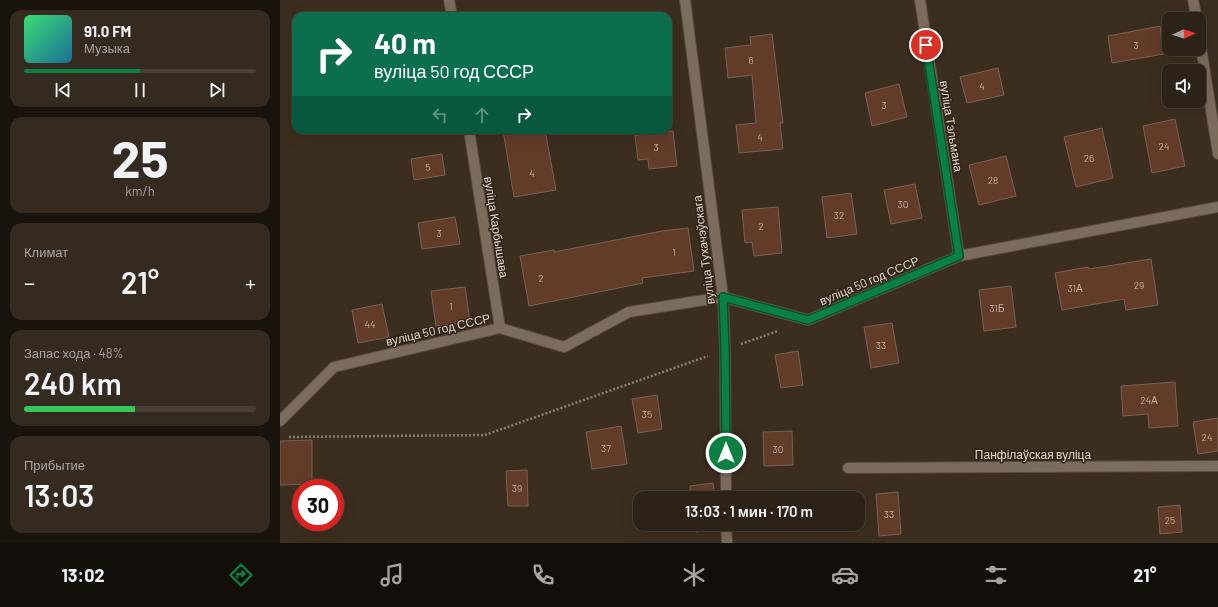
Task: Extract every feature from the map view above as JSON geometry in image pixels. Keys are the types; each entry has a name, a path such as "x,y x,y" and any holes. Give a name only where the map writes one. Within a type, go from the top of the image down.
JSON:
{"street":[{"path":"449,0 451,12"},
{"name":"вуліца Тухачэўскага","path":"685,0 723,297 725,349 726,491"},
{"name":"вуліца Тэльмана","path":"920,0 959,256"},
{"path":"1194,0 1195,12"},
{"path":"1202,56 1218,154"},
{"name":"вуліца Карбышава","path":"470,134 500,328"},
{"name":"вуліца 50 год СССР","path":"280,421 334,367 500,328 564,347 629,312 723,297 808,320 959,256 1218,207"},
{"name":"Панфілаўская вуліца","path":"848,468 1218,466"},
{"path":"726,531 727,543"}],"path":[{"path":"288,437 485,435 781,330"}],"building":[{"path":"1160,26 1162,54 1112,63 1108,36"},
{"path":"772,34 783,123 780,123 783,149 739,153 736,125 756,123 752,75 728,78 725,48 751,45 750,37"},
{"path":"998,68 1004,95 967,103 960,77"},
{"path":"899,84 907,117 872,126 865,93"},
{"path":"1175,119 1185,166 1152,173 1143,126"},
{"path":"1102,128 1113,178 1076,187 1064,137"},
{"path":"672,131 677,166 649,169 648,159 638,160 635,135 672,134"},
{"path":"504,134 546,134 556,190 514,197"},
{"path":"442,154 445,175 414,180 411,159"},
{"path":"1006,156 1016,196 979,205 969,165"},
{"path":"915,184 922,218 891,224 884,190"},
{"path":"851,193 857,234 827,238 822,197"},
{"path":"778,207 782,253 754,256 752,242 745,243 742,210"},
{"path":"455,217 460,244 422,249 418,223"},
{"path":"688,228 694,271 642,278 643,283 529,306 520,256 554,250 554,252 662,231"},
{"path":"1151,259 1158,305 1126,310 1124,299 1062,310 1055,273"},
{"path":"1011,286 1016,327 984,331 979,290"},
{"path":"465,287 470,322 436,326 431,291"},
{"path":"382,304 389,337 358,343 352,310"},
{"path":"892,323 899,363 871,368 864,327"},
{"path":"798,351 803,385 781,388 775,355"},
{"path":"1175,382 1178,426 1149,428 1148,414 1123,416 1121,386"},
{"path":"657,395 662,429 638,433 632,399"},
{"path":"1218,418 1218,451 1198,454 1193,422"},
{"path":"621,426 627,464 592,469 586,432"},
{"path":"792,431 793,465 764,466 763,432"},
{"path":"312,440 312,479 292,479 292,485 280,485 280,441"},
{"path":"527,470 528,506 508,506 506,471"},
{"path":"713,483 714,491 690,491 690,486"},
{"path":"898,492 901,534 879,536 876,494"},
{"path":"1180,505 1182,532 1160,534 1158,507"}],"route":[{"path":"726,453 723,297 808,320 959,256 926,45"}]}
